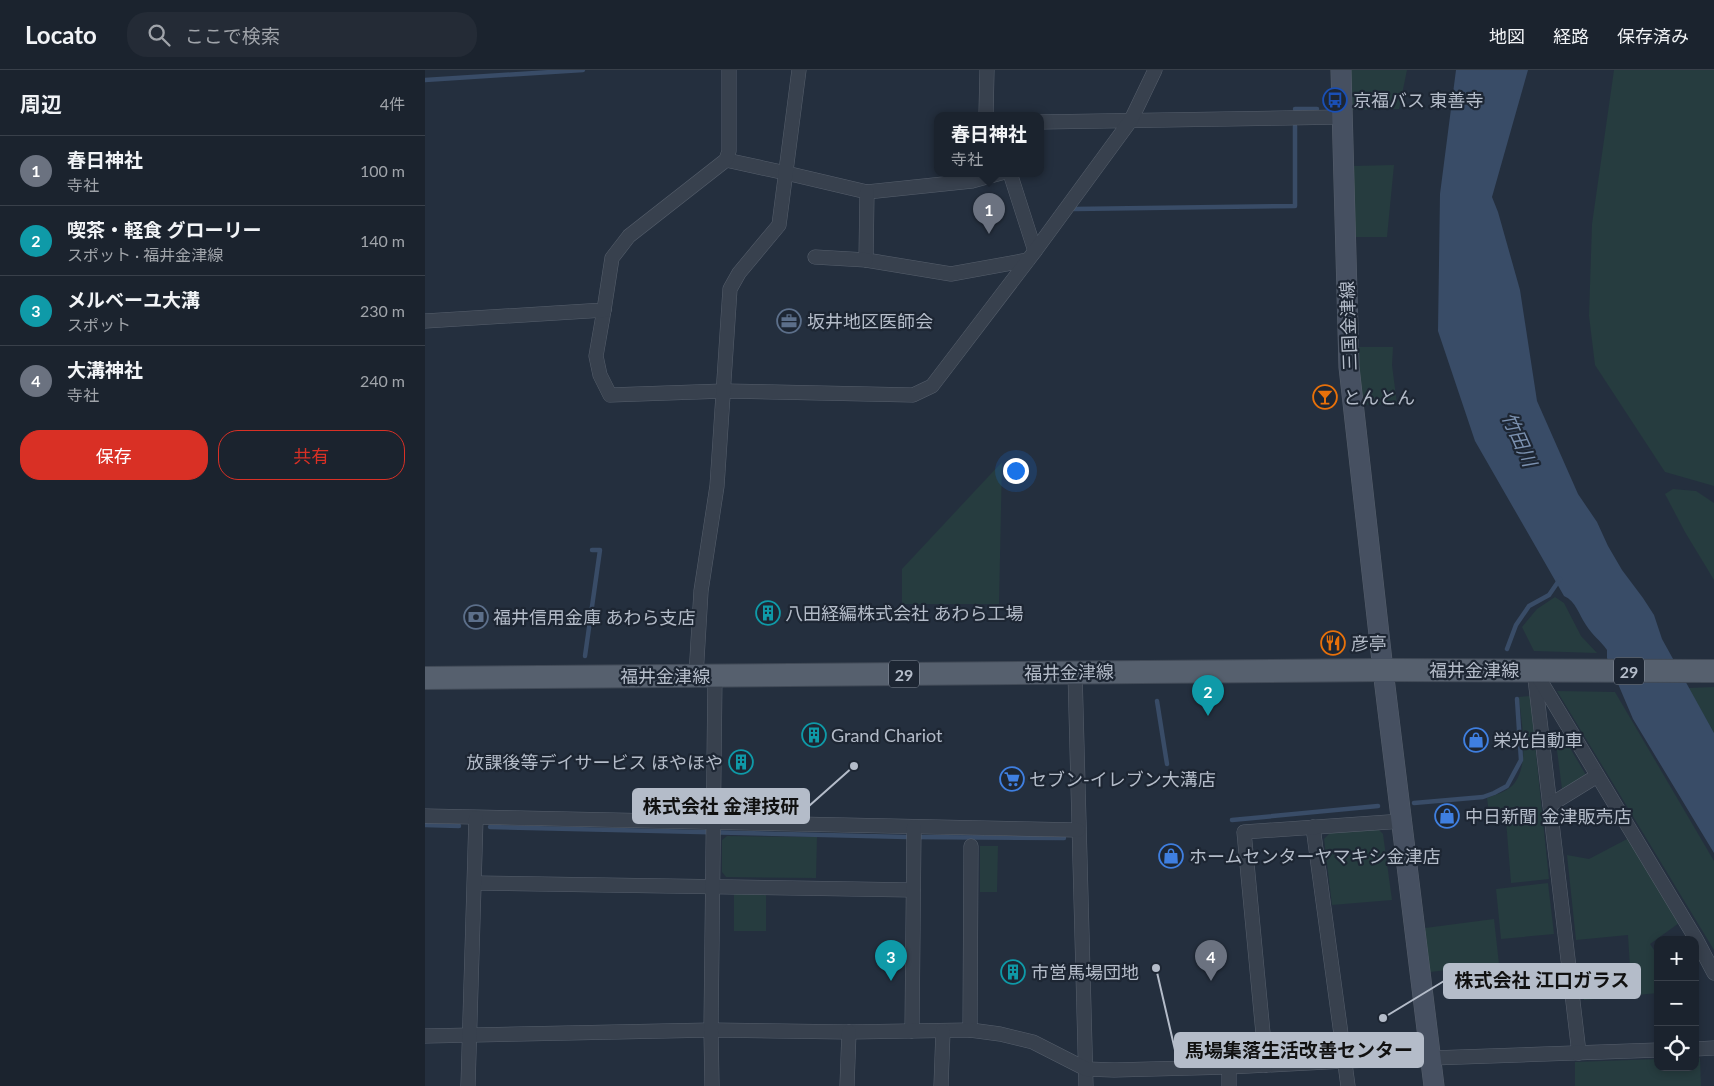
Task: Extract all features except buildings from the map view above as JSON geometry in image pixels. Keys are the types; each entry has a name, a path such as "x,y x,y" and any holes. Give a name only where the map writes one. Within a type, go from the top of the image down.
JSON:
{"main road":[{"name":"三国金津線","path":"1341,70 1349,367 1383,670 1434,1086"},
{"name":"福井金津線","path":"425,678 1383,670 1714,671"}],"street":[{"path":"729,70 729,151 726,160 629,236 612,258 596,356 600,375 610,395 724,391 913,395 932,386 1032,255 1131,120 1155,70"},
{"path":"712,1086 714,822 701,591 717,486 730,288 739,273 779,225 799,70"},
{"path":"986,112 987,70"},
{"path":"1044,122 1342,117"},
{"path":"726,160 786,172 867,192 972,181 986,177"},
{"path":"1011,177 1032,255"},
{"path":"866,260 867,192"},
{"path":"815,257 866,260 951,274 1032,255"},
{"path":"425,321 604,310"},
{"path":"1539,670 1597,776 1696,939 1714,973"},
{"path":"1539,670 1550,805 1579,1053"},
{"path":"1075,672 1086,1086"},
{"path":"1550,805 1597,776"},
{"path":"425,816 1078,830"},
{"path":"468,1086 476,818"},
{"path":"1266,1065 1244,832 1403,821"},
{"path":"912,1031 914,827"},
{"path":"1313,827 1348,1086"},
{"path":"970,1030 971,846"},
{"path":"475,883 913,890"},
{"path":"425,1036 711,1030 849,1032 970,1030 1000,1034 1033,1042 1086,1069 1113,1070 1654,1050"},
{"path":"941,1086 943,1031"},
{"path":"847,1086 849,1032"},
{"path":"1699,1049 1714,1048"},
{"path":"1229,1067 1229,1086"}],"green space":[{"path":"1351,70 1407,70 1399,109 1351,110"},
{"path":"1614,70 1714,70 1714,486 1665,472 1595,365 1589,316 1592,224"},
{"path":"1394,165 1387,237 1353,237 1352,166"},
{"path":"1356,347 1393,347 1392,365 1397,404 1358,405"},
{"path":"1002,462 999,604 902,604 902,569"},
{"path":"1673,489 1696,491 1714,503 1714,580 1665,494"},
{"path":"1555,597 1564,603 1581,636 1597,653 1534,651 1522,627 1537,609"},
{"path":"1714,687 1714,733 1688,688"},
{"path":"1557,691 1615,692 1714,861 1714,950"},
{"path":"1530,696 1549,879 1511,883 1506,820 1490,821 1487,798 1509,788 1518,778 1523,756 1523,731 1519,697"},
{"path":"1560,731 1586,775 1562,789 1555,735"},
{"path":"1378,829 1383,834 1392,900 1332,905 1324,839 1330,833"},
{"path":"727,836 817,837 816,878 726,877 722,872 722,840"},
{"path":"1629,838 1679,923 1661,936 1654,936 1654,941 1650,944 1654,950 1654,993 1584,1000 1582,972 1630,968 1628,935 1576,940 1567,855 1589,859"},
{"path":"980,846 998,846 997,892 980,892"},
{"path":"1548,883 1554,934 1501,939 1496,889"},
{"path":"734,894 766,894 766,931 734,931"},
{"path":"1494,919 1499,964 1430,972 1425,928"},
{"path":"1700,1058 1701,1086 1575,1086 1575,1062 1654,1059 1654,1071 1699,1071"}],"water":[{"name":"竹田川","path":"1456,70 1528,70 1492,197 1520,290 1537,401 1578,494 1597,522 1622,570 1654,615 1662,639 1714,733 1714,853 1633,719 1607,658 1607,650 1588,629 1572,601 1564,596 1475,441 1438,331 1440,194"}],"waterway":[{"path":"425,80 583,70"},
{"path":"1295,109 1317,109"},
{"path":"1074,209 1295,206 1295,126"},
{"path":"585,656 600,550 592,550"},
{"path":"1507,649 1516,625 1529,606 1549,595 1560,579"},
{"path":"1414,803 1483,797 1507,786 1521,760 1517,699"},
{"path":"1157,701 1167,764"},
{"path":"1232,820 1378,806"},
{"path":"425,825 459,826"},
{"path":"490,827 907,837 1064,838"}],"place":[{"name":"京福バス 東善寺","path":"1335,100"},
{"name":"春日神社","path":"989,234"},
{"name":"坂井地区医師会","path":"789,321"},
{"name":"とんとん","path":"1325,397"},
{"name":"八田経編株式会社 あわら工場","path":"768,613"},
{"name":"福井信用金庫 あわら支店","path":"476,617"},
{"name":"彦亭","path":"1333,643"},
{"name":"喫茶・軽食 グローリー","path":"1208,716"},
{"name":"Grand Chariot","path":"814,735"},
{"name":"栄光自動車","path":"1476,740"},
{"name":"放課後等デイサービス ほやほや","path":"741,762"},
{"name":"株式会社 金津技研","path":"854,766"},
{"name":"セブン-イレブン大溝店","path":"1012,779"},
{"name":"中日新聞 金津販売店","path":"1447,816"},
{"name":"ホームセンターヤマキシ金津店","path":"1171,856"},
{"name":"馬場集落生活改善センター","path":"1156,968"},
{"name":"市営馬場団地","path":"1013,972"},
{"name":"メルベーユ大溝","path":"891,981"},
{"name":"大溝神社","path":"1211,981"},
{"name":"株式会社 江口ガラス","path":"1383,1018"}]}
